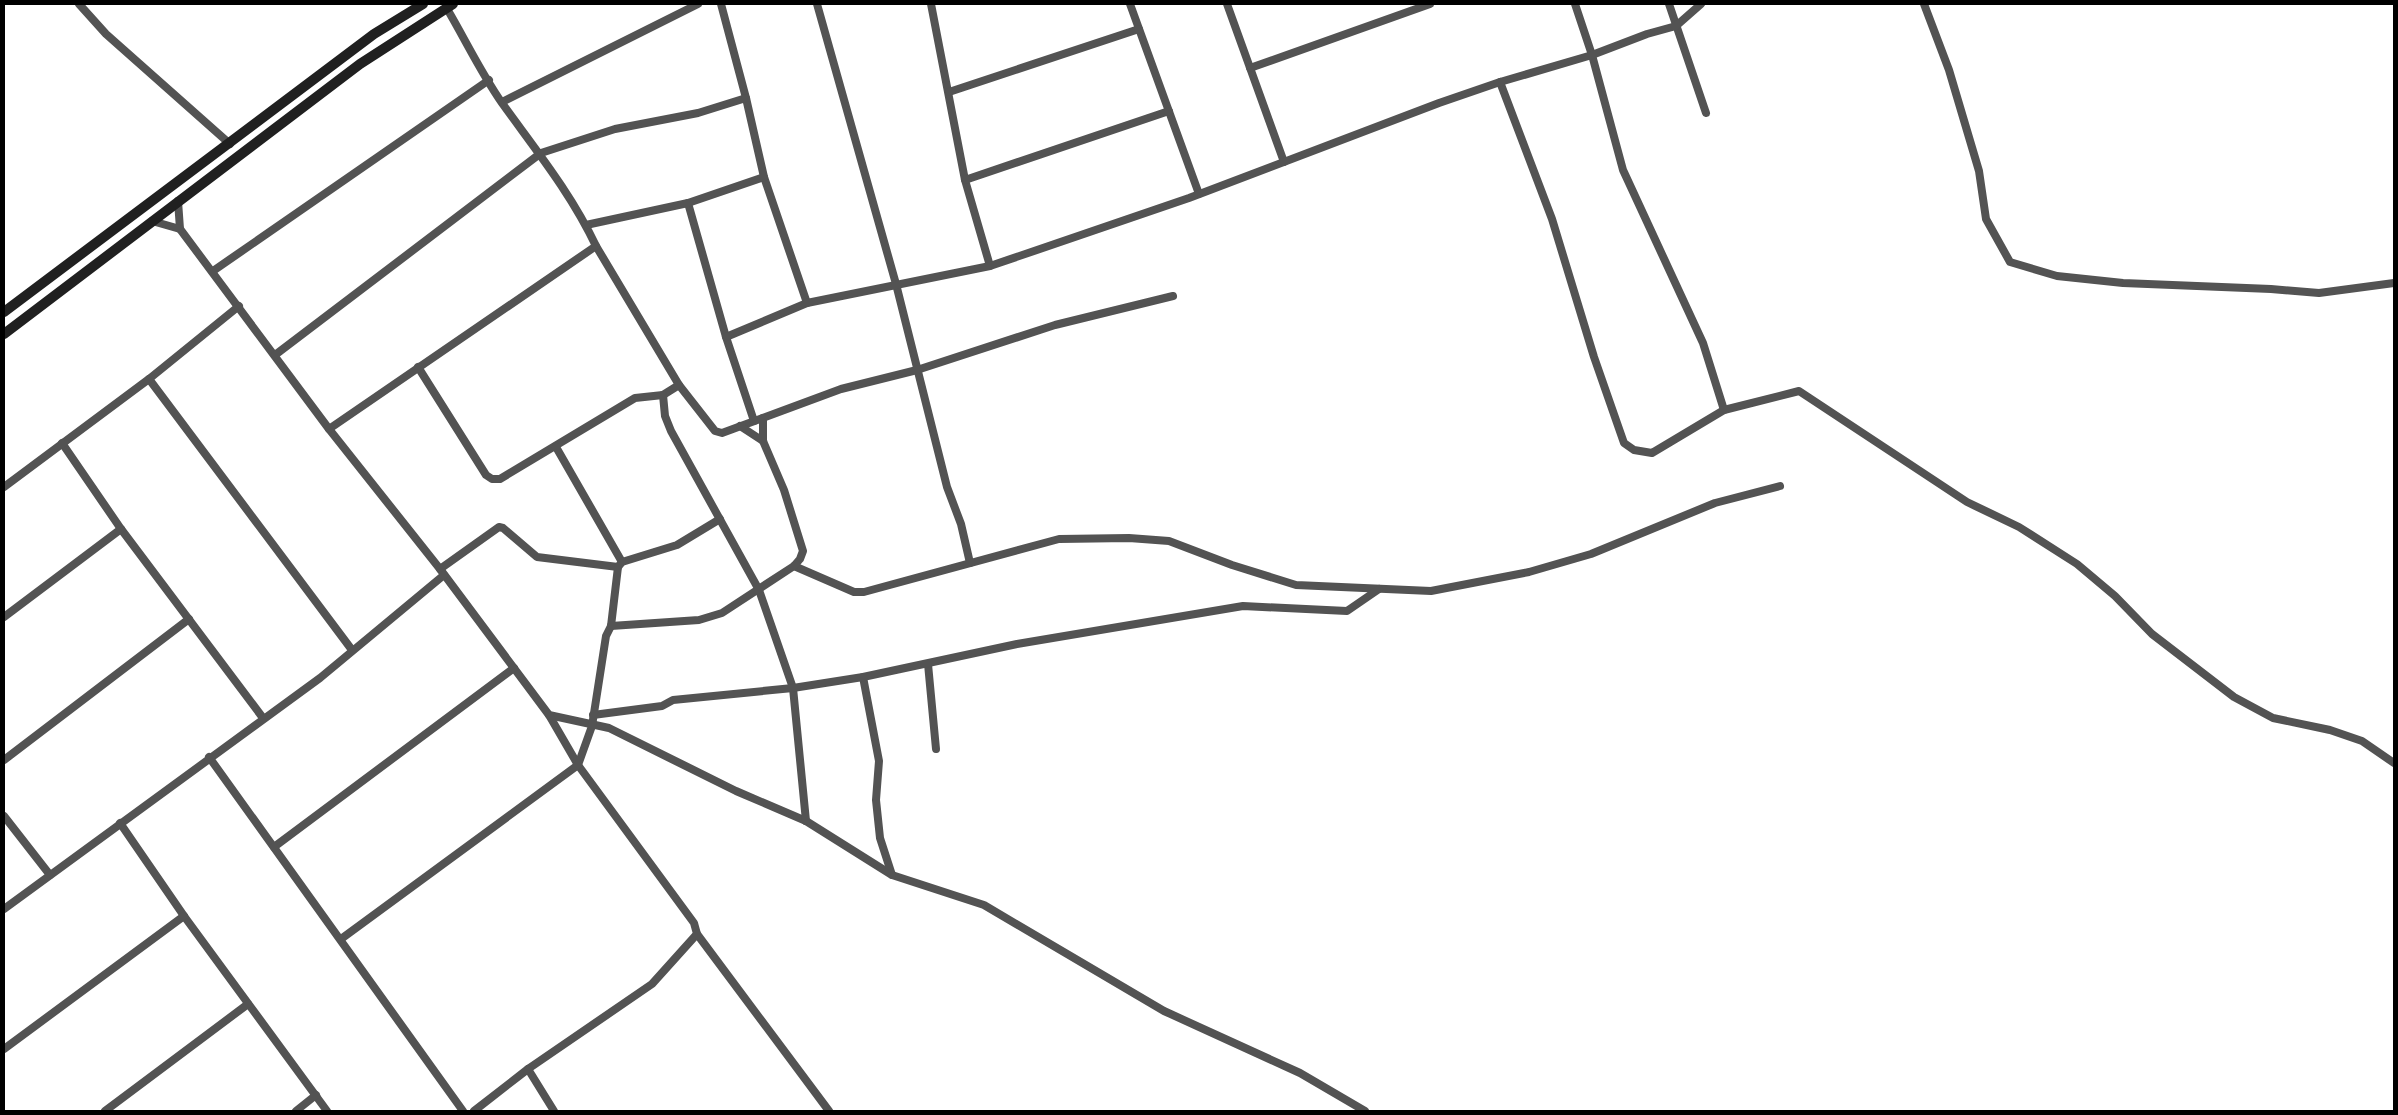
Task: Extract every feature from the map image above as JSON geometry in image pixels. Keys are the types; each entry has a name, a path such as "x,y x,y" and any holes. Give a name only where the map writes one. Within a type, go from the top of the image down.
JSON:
{"main road":[{"path":"4,312 374,34 423,4"},
{"path":"4,334 360,64 450,6"},
{"path":"41,285 52,297"}],"street":[{"path":"79,4 106,34 230,144"},
{"path":"502,102 698,4"},
{"path":"721,4 746,98 764,177 807,303"},
{"path":"817,4 896,284 947,487 960,524 970,563"},
{"path":"931,4 965,180 990,266"},
{"path":"1130,4 1198,194"},
{"path":"1227,4 1284,162"},
{"path":"1250,68 1430,4"},
{"path":"1575,4 1592,55 1623,170 1703,343 1724,410"},
{"path":"1670,4 1706,114"},
{"path":"726,337 807,303 990,266 1198,194 1500,82 1592,55 1647,34 1676,26 1701,4"},
{"path":"1924,4 1949,70 1979,170 1986,219 2010,262 2057,276 2123,283 2271,289 2319,293 2394,283"},
{"path":"450,6 488,80 502,102 541,153 586,225 596,246 679,385 715,431 722,433 841,389 917,370 1055,325 1173,296"},
{"path":"949,92 1139,29"},
{"path":"213,271 488,80"},
{"path":"1500,82 1552,220 1594,357 1624,443 1634,450 1652,453 1724,410 1798,391 1967,502 2019,527 2077,564 2115,596 2152,634 2234,697 2273,718 2330,730 2362,741 2394,762"},
{"path":"275,355 541,153 615,129 698,112 746,98"},
{"path":"965,180 1169,111"},
{"path":"586,225 688,203 764,177"},
{"path":"178,201 180,229 329,429 442,572 549,715 578,765 694,924 697,934 829,1111"},
{"path":"688,203 726,337 754,422"},
{"path":"152,221 180,229"},
{"path":"329,429 596,246"},
{"path":"4,487 149,379 239,306"},
{"path":"418,367 486,476 492,479 500,479 635,398 663,395 679,385"},
{"path":"149,379 352,650"},
{"path":"663,395 665,416 671,431 759,590 793,688 806,821"},
{"path":"611,626 699,620 722,613 794,566 800,559 802,551 784,490 763,441 763,418"},
{"path":"740,426 763,441"},
{"path":"62,443 121,529 263,718"},
{"path":"341,939 578,765 592,726 606,636 611,626 620,564 556,447"},
{"path":"794,566 854,592 864,592 1059,539 1170,541 1232,565 1296,585 1432,591 1529,572 1591,554 1715,503 1780,486"},
{"path":"4,909 209,757 320,678 442,572 499,527 503,528 537,557 620,564 677,545 720,519"},
{"path":"4,617 121,529"},
{"path":"593,715 662,706 673,700 793,688 864,677 1017,644 1243,606 1347,611 1379,589"},
{"path":"4,760 188,619"},
{"path":"928,664 936,749"},
{"path":"274,847 514,668"},
{"path":"864,677 879,761 876,800 880,838 892,875"},
{"path":"549,715 592,726 609,728 736,791 806,821 892,875 984,905 1164,1011 1300,1073 1365,1111"},
{"path":"209,757 463,1111"},
{"path":"4,816 50,876"},
{"path":"120,823 184,916 328,1111"},
{"path":"4,1049 184,916"},
{"path":"474,1111 528,1069 652,984 697,934"},
{"path":"105,1111 248,1004"},
{"path":"528,1069 554,1111"},
{"path":"296,1111 316,1095"}]}
